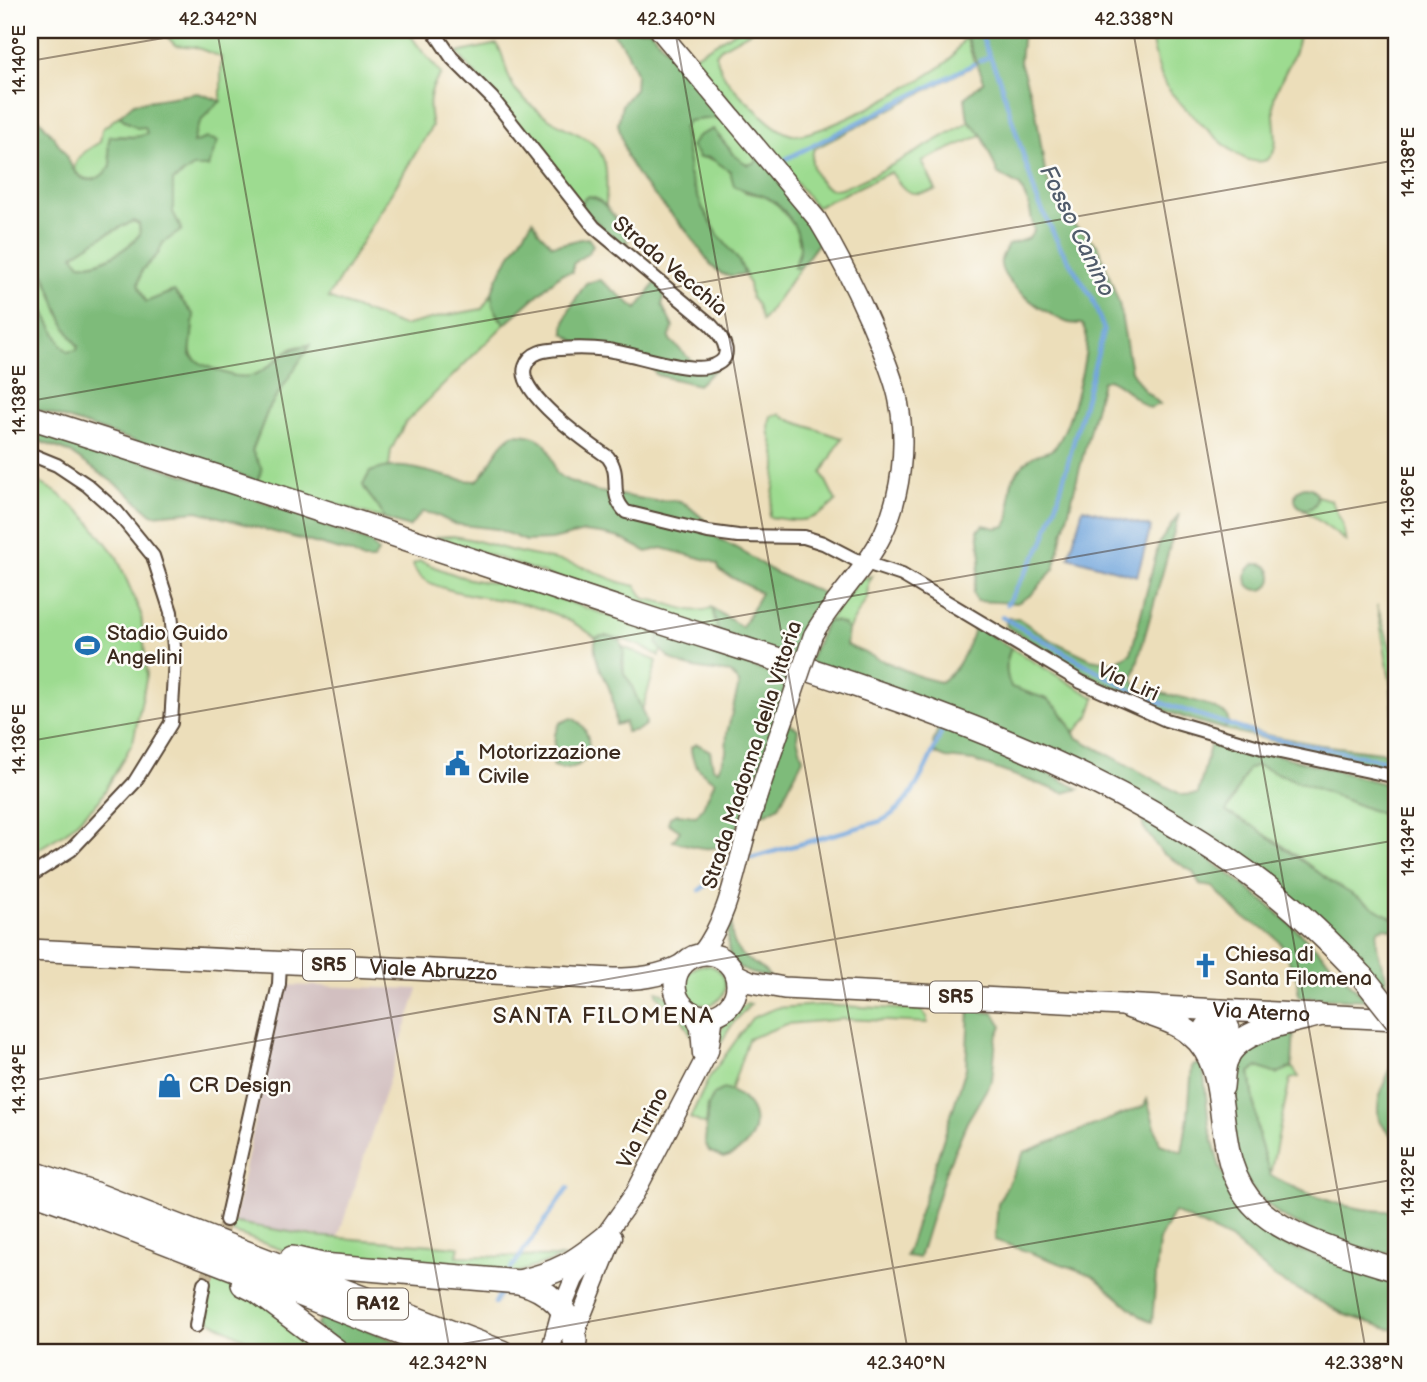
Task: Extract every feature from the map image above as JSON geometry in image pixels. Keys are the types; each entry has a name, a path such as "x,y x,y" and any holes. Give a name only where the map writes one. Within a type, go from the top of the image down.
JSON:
{"highway":[{"path":"30,417 776,659 926,711 1018,747 1093,781 1208,845 1285,902 1363,978 1397,1019"},
{"path":"1128,1006 1185,1030 1205,1047"},
{"path":"1221,1097 1228,1029 1219,1011 1206,1029 1205,1047 1221,1097 1229,1163 1245,1195 1268,1218 1295,1234 1397,1270"},
{"path":"1227,1058 1241,1041 1254,1034 1318,1015"},
{"name":"RA12","path":"30,1172 94,1194 502,1352"},
{"name":"RA12","path":"30,1191 449,1352"},
{"path":"519,1282 559,1271 605,1238"},
{"path":"254,1256 278,1254 322,1265 519,1282 535,1286 562,1308 571,1325 573,1347"},
{"path":"1350,1254 1397,1257"},
{"path":"220,1263 236,1280 257,1291 338,1352"}],"main road":[{"name":"Viale Abruzzo","path":"30,950 628,979 656,986 676,995"},
{"name":"SR5","path":"682,965 694,956 710,955 729,963 736,975 751,982 784,988 1128,1006"},
{"name":"Viale Abruzzo","path":"628,979 660,974 682,965"},
{"path":"676,995 675,985 682,965"},
{"path":"734,1000 736,975"},
{"name":"SR5","path":"676,995 686,1009 704,1014 729,1006 734,1000 759,991 784,988"},
{"name":"Via Aterno","path":"1128,1006 1397,1019"}],"street":[{"name":"Strada Vecchia","path":"433,30 452,58 492,98 594,227 710,324 723,338 725,355 710,367 688,367 588,348 543,350 528,360 523,370 528,387 547,408 608,457 614,465 616,498 619,505 626,512 708,532 738,536 804,537 867,562"},
{"name":"Strada Madonna della Vittoria","path":"659,30 817,219 841,260 892,377 901,417 901,466 884,533 867,562 827,610 813,635 751,818 710,955"},
{"path":"30,454 57,465 87,485 117,512 153,556 171,611 175,659 171,723 134,783 71,850 30,876"},
{"name":"Via Liri","path":"867,562 902,575 1081,682 1166,719 1266,748 1397,777"},
{"path":"226,1220 279,984 280,962"},
{"name":"Via Tirino","path":"573,1347 584,1310 624,1211 710,1046 704,1014"},
{"name":"Via Tirino","path":"550,1352 562,1308 574,1279 624,1211"},
{"path":"195,1326 204,1283"}],"shaded area":[{"path":"283,985 418,989 338,1238 234,1223"}],"green space":[{"path":"161,30 408,30 441,74 433,86 430,99 432,126 328,298 403,326 482,309 492,293 496,314 505,324 405,423 391,450 389,467 370,472 363,485 384,519 257,481 262,469 252,451 268,410 309,345 295,347 286,352 259,374 238,377 224,373 200,363 192,355 190,345 193,327 169,292 146,302 138,285 142,270 158,254 173,212 173,181 193,167 196,129 205,115 221,101 221,57 195,47 175,45"},
{"path":"611,30 650,30 724,117 688,121 683,129 688,172 703,209 745,274 722,274 712,266 685,229 642,182 627,158 618,124 622,105 635,89 636,73 627,51"},
{"path":"738,30 753,30 721,48 716,54 721,70 734,88 760,113 774,126 789,134 821,129 894,95 947,62 966,37 975,65 814,149 813,165 824,186 832,189 859,181 969,122 982,135 922,161 936,190 909,192 891,172 816,207 692,57"},
{"path":"964,30 1023,30 1020,62 1036,112 1045,172 1053,195 1065,217 1098,246 1119,303 1131,371 1144,390 1160,404 1150,408 1114,382 1108,379 1102,382 1054,569 1031,595 1017,603 976,601 973,593 981,557 978,530 984,525 996,528 1006,526 1010,514 1010,489 1015,475 1029,460 1052,450 1060,440 1077,393 1086,334 1082,324 1058,318 1025,297 1002,269 1001,260 1008,245 1029,238 1034,231 1029,205 1020,186 998,174 982,135 968,120 965,98 984,81"},
{"path":"1149,30 1299,30 1294,55 1275,95 1276,137 1274,152 1270,157 1260,162 1240,156 1212,134 1180,102 1163,81"},
{"path":"497,44 515,89 548,118 591,142 602,155 606,175 606,208 595,197 580,206 535,145 457,53"},
{"path":"198,93 221,101 202,119 193,143 207,138 218,141 208,167 193,167 173,181 173,212 182,230 163,243 158,254 142,270 138,285 146,302 174,291 194,315 190,355 203,364 236,376 259,373 286,353 310,345 268,410 252,451 262,469 257,481 30,407 30,285 62,346 68,352 77,350 78,346 64,324 44,275 30,255 30,109 61,147 75,172 90,180 99,177 111,166 108,145 110,136 133,137 147,133 145,127 137,128 119,116 134,103","holes":["133,221 139,224 140,234 113,256 80,264 73,255"]},
{"path":"119,116 128,123 145,127 147,133 141,137 119,136 108,145 111,166 98,178 89,179 79,175 74,170 77,161 87,150 100,142 102,129"},
{"path":"724,117 759,156 756,162 748,166 736,157 713,129 698,136 692,146 699,158 714,160 731,174 745,192 765,196 779,206 796,228 801,248 794,267 800,268 762,321 739,261 717,233 703,209 688,172 683,129 688,120"},
{"path":"713,129 736,157 748,165 756,162 759,156 813,225 820,241 800,268 794,268 800,249 799,239 784,211 766,197 734,186 730,171 709,157 700,158 691,146 698,136"},
{"path":"589,196 602,202 613,215 626,237 626,247 618,243 580,206"},
{"path":"533,220 539,232 552,245 588,238 593,245 589,252 573,264 573,272 561,274 505,324 498,314 492,294 503,267"},
{"path":"133,221 139,224 140,234 129,246 113,256 80,264 73,255 103,236"},
{"path":"30,255 44,275 64,324 78,346 77,350 68,352 62,346 30,285"},
{"path":"600,280 637,309 656,282 665,293 662,305 673,327 669,339 702,371 717,368 698,385 657,375 645,360 590,352 564,333 568,313 586,283"},
{"path":"780,414 792,421 842,438 822,473 836,501 820,514 806,520 769,517 776,467 769,422 771,416"},
{"path":"30,424 236,492 371,543 378,552 373,560 363,560 351,553 197,511 153,515 123,489 69,452 30,438"},
{"path":"514,434 533,436 544,443 556,473 567,480 595,491 656,501 673,500 686,504 708,523 716,537 774,572 825,594 795,658 718,632 712,608 742,627 761,593 720,571 718,565 711,561 662,548 647,552 620,538 584,532 552,540 526,541 497,529 454,524 434,514 422,512 409,527 384,519 363,485 370,472 398,467 477,481 502,444"},
{"name":"Stadio Guido Angelini","path":"30,477 56,492 85,516 117,557 141,614 147,675 133,742 99,801 66,832 30,854"},
{"path":"1306,487 1316,494 1317,498 1310,508 1306,509 1296,502 1295,498 1302,488"},
{"path":"1317,496 1331,500 1342,523 1346,541 1299,506 1304,508 1316,502"},
{"path":"1179,514 1133,678 1137,688 1195,701 1217,709 1227,715 1229,724 1224,729 1166,711 1112,687 1007,627 1005,618 1018,618 1049,639 1091,659 1114,663 1131,653 1159,543"},
{"path":"453,536 580,566 636,586 645,599 695,611 712,608 718,632 435,537"},
{"path":"420,561 475,580 510,582 663,634 658,644 661,650 659,656 619,639 596,638 572,622 537,608 438,586 426,581 416,572 413,564"},
{"path":"1259,564 1268,568 1272,577 1268,586 1259,590 1250,586 1246,577 1250,568"},
{"path":"872,576 868,584 867,598 848,630 843,624 827,622 860,579"},
{"path":"1377,605 1397,668 1397,754 1391,685"},
{"path":"826,622 843,624 848,630 846,645 921,677 940,682 958,665 975,626 1011,648 1007,668 1011,687 1047,699 1059,709 1076,737 1182,795 1198,794 1210,746 1217,739 1397,787 1397,820 1256,765 1248,769 1226,812 1253,826 1333,883 1397,921 1397,930 1378,930 1380,960 1387,978 1385,983 1380,984 1200,832 809,662"},
{"path":"663,634 788,680 743,815 726,843 714,848 700,848 673,841 680,831 668,823 670,817 677,814 696,816 703,807 715,781 698,767 691,747 697,744 710,751 713,767 718,770 726,753 727,733 739,684 731,673 690,667 672,659 657,644 659,635"},
{"path":"602,636 620,640 624,651 624,674 645,718 646,724 638,730 626,732 625,722 616,725 610,689 595,653 596,638"},
{"path":"623,647 657,661 642,710 624,674"},
{"path":"1011,648 1095,698 1089,716 1074,733 1062,713 1055,707 1040,698 1010,687 1006,667"},
{"path":"571,718 580,723 585,731 588,751 577,766 553,766 555,734 560,723"},
{"path":"788,723 798,729 797,738 803,759 779,806 765,814 759,810"},
{"path":"1229,724 1267,735 1321,745 1322,753 1224,729"},
{"path":"939,726 1026,762 1079,789 1064,793 974,761 946,758 936,754 933,743"},
{"path":"1321,745 1397,754 1397,770 1322,753"},
{"path":"1256,765 1397,820 1397,921 1333,883 1282,845 1226,812 1248,768"},
{"path":"1141,817 1204,856 1261,899 1315,947 1366,1000 1299,997 1297,979 1280,942 1272,934 1241,916 1213,887 1200,885 1193,872 1162,853 1144,828"},
{"path":"734,908 732,937 737,949 770,977 748,972 733,960 728,935"},
{"path":"705,965 713,966 719,971 724,977 724,993 719,999 713,1004 705,1005 697,1004 691,999 686,993 685,985 686,977 691,971 697,966"},
{"path":"657,991 667,996 691,1020 695,1036 692,1036 679,1014 657,995"},
{"path":"747,1003 751,1004 733,1023 718,1047 720,1033 726,1022"},
{"path":"820,1005 921,1010 927,1017 927,1023 844,1019 787,1024 748,1039 731,1091 724,1089 708,1106 706,1125 690,1118 709,1078 752,1018 776,1008"},
{"path":"969,1010 994,1013 1002,1026 996,1039 992,1080 967,1122 946,1170 919,1258 906,1256 966,1068"},
{"path":"1294,1029 1292,1067 1276,1074 1258,1067 1250,1072 1259,1139 1270,1175 1331,1202 1364,1209 1397,1211 1397,1254 1363,1249 1318,1234 1280,1216 1254,1192 1238,1166 1229,1105 1234,1055 1243,1047"},
{"path":"1397,1056 1397,1144 1380,1121 1378,1105 1382,1087"},
{"path":"1203,1064 1209,1126 1220,1168 1241,1208 1284,1245 1397,1282 1397,1331 1346,1315 1277,1279 1230,1239 1174,1212 1159,1240 1152,1322 1140,1316 1092,1275 995,1240 998,1203 1024,1152 1144,1106 1147,1099 1160,1144 1182,1152 1192,1065"},
{"path":"1258,1067 1276,1074 1292,1067 1299,1077 1290,1079 1270,1175 1259,1139 1250,1072"},
{"path":"724,1089 738,1095 747,1103 755,1124 746,1144 737,1152 723,1158 709,1151 705,1142 708,1106 714,1094"},
{"path":"231,1222 314,1236 459,1247 457,1256 564,1257 516,1273 291,1253 228,1230"},
{"path":"212,1276 260,1299 331,1352 270,1352 205,1318"},
{"path":"323,1312 423,1352 350,1352 316,1326"}],"water":[{"path":"1083,508 1151,527 1137,576 1069,557"}],"waterway":[{"name":"Fosso Canino","path":"979,30 999,78 1037,199 1059,245 1092,298 1104,330 1057,503 1043,543 1007,604"},
{"path":"980,61 990,56"},
{"path":"786,159 974,64"},
{"path":"1002,617 1141,696 1266,737 1397,763"},
{"name":"Fosso Canino","path":"751,858 881,821 892,814 918,783 941,733"},
{"name":"Fosso Canino","path":"700,890 724,870"},
{"name":"Fosso Canino","path":"511,1269 568,1188"},
{"name":"Fosso Canino","path":"495,1303 503,1289"}],"tunnel":[{"path":"204,1283 226,1220"}],"place":[{"name":"Stadio Guido Angelini","path":"87,645"},
{"name":"Motorizzazione Civile","path":"458,764"},
{"name":"Chiesa di Santa Filomena","path":"1205,966"},
{"name":"CR Design","path":"169,1085"}],"district":[{"name":"SANTA FILOMENA","path":"604,1016"}]}
